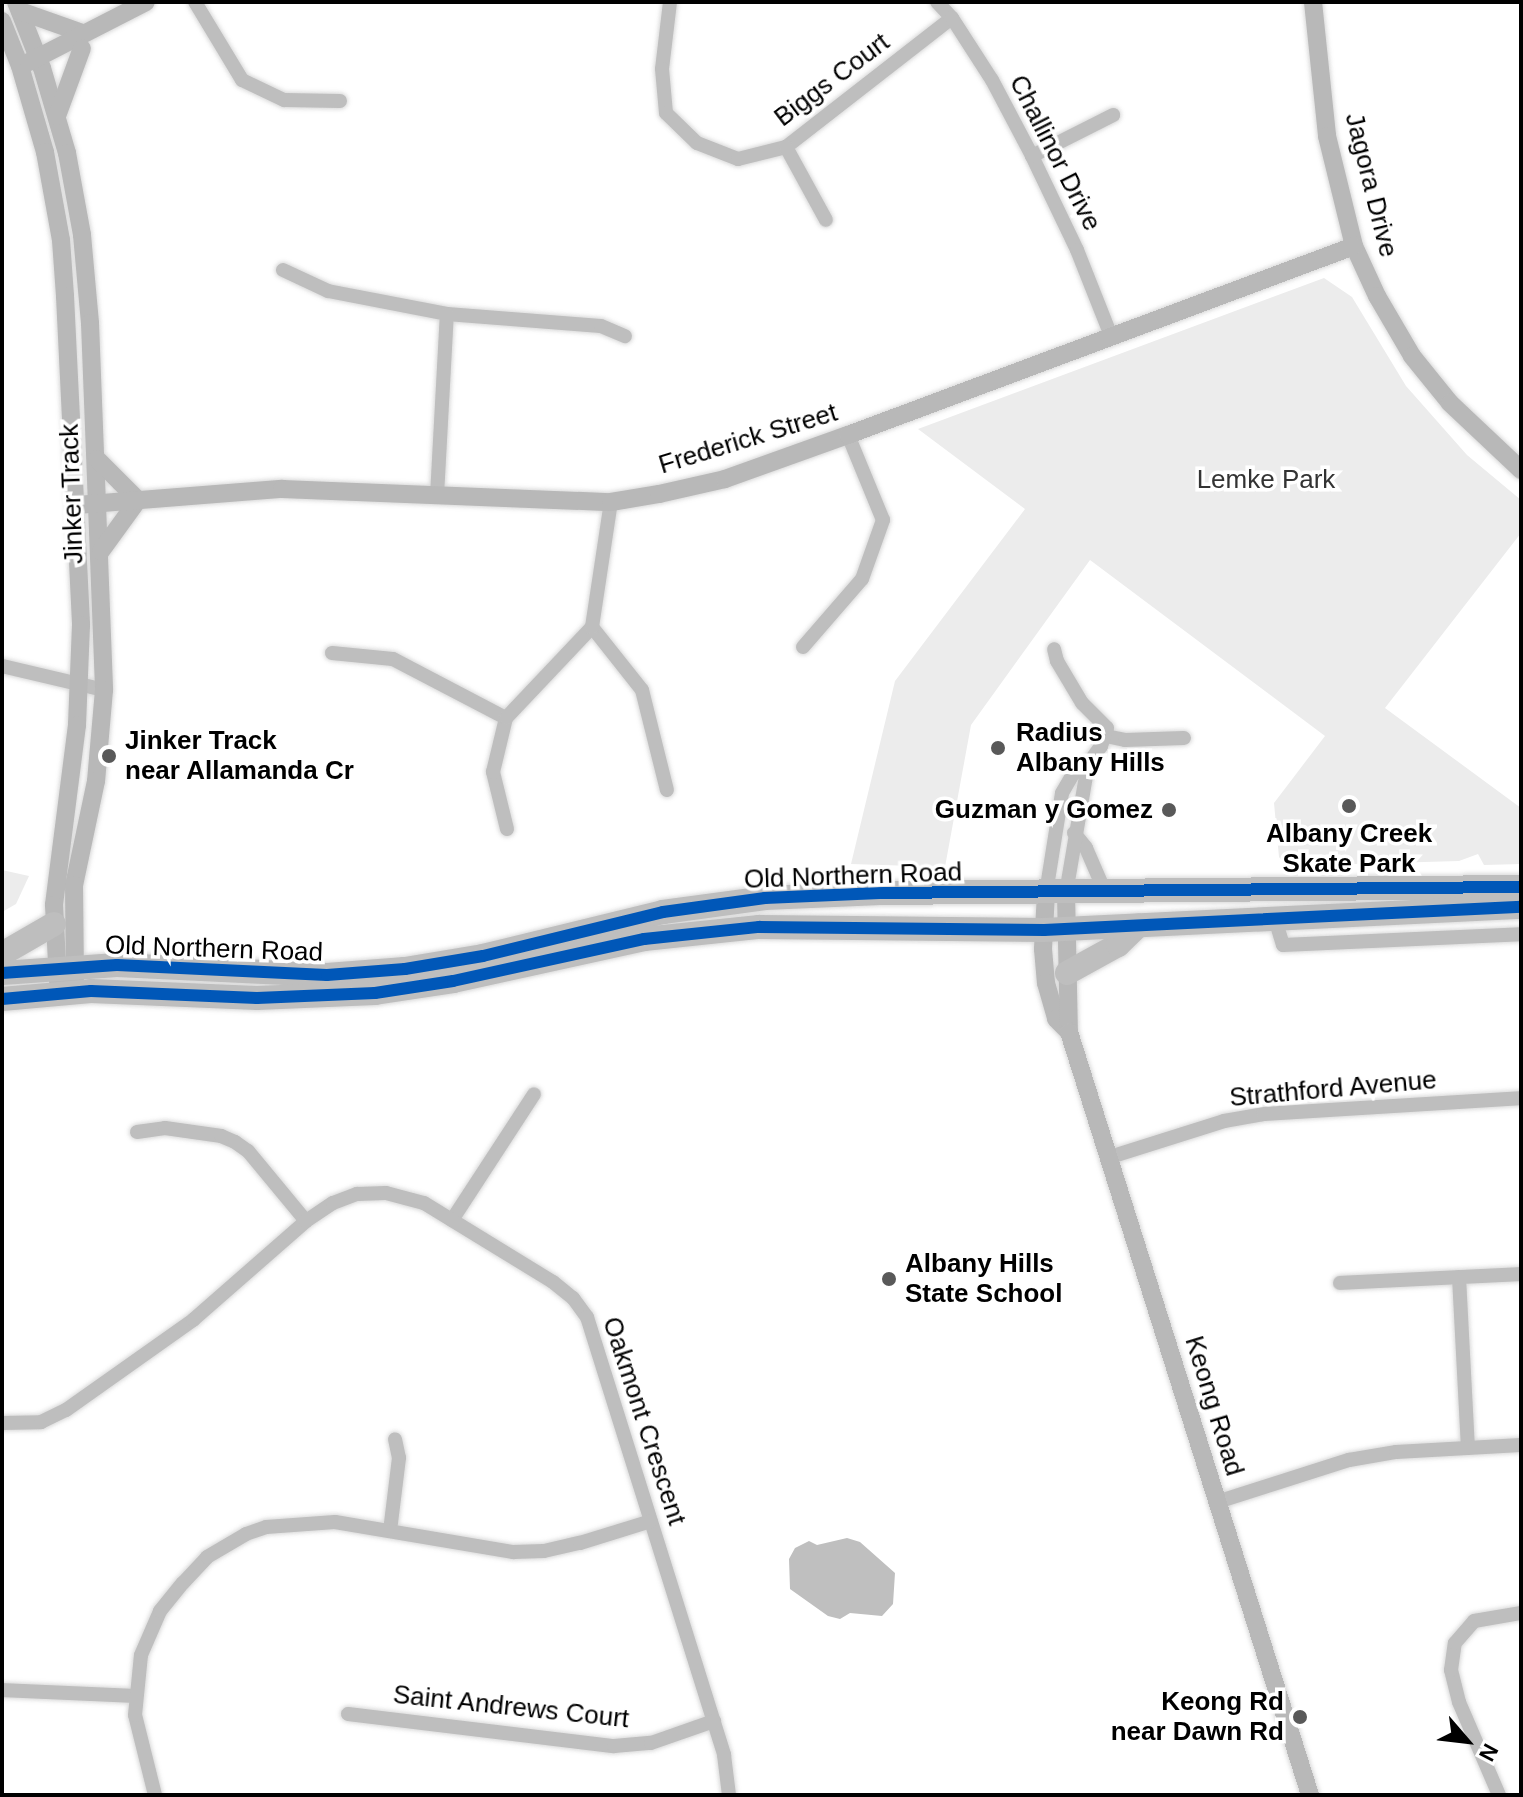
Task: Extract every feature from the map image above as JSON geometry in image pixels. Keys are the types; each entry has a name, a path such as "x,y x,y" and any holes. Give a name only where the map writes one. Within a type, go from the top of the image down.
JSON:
{"highway":[{"name":"Old Northern Road","path":"2,999 117,965 327,975 369,973 483,956 663,912 765,898 880,893 1521,887"},
{"name":"Old Northern Road","path":"2,973 257,998 337,996 415,989 644,939 703,932 810,926 1054,930 1521,907"},
{"path":"2,954 54,924"},
{"path":"1067,973 1118,945 1138,926"}],"street":[{"path":"22,72 82,41 146,2"},
{"path":"195,2 242,80 284,100 340,101"},
{"name":"Biggs Court","path":"670,2 662,69 666,113 697,143 738,159 786,147 952,18"},
{"name":"Challinor Drive","path":"937,2 952,18 992,80 1032,156 1077,250 1111,336"},
{"name":"Jagora Drive","path":"1313,2 1327,136 1354,246 1377,296 1412,356 1450,403 1521,470"},
{"path":"18,7 82,41"},
{"name":"Jinker Track","path":"18,7 57,116 82,235 97,459 104,690 96,781 74,885 66,980"},
{"name":"Jinker Track","path":"2,21 22,72 45,152 61,240 77,505 81,684 54,924 66,980"},
{"path":"57,116 82,41"},
{"path":"1032,156 1113,115"},
{"path":"786,147 826,220"},
{"name":"Frederick Street","path":"77,505 282,489 611,502 725,479 1354,246"},
{"path":"283,270 328,291 447,314 601,326 625,336"},
{"path":"437,496 447,314"},
{"path":"803,647 862,579 883,520 848,435"},
{"path":"97,459 138,500 101,551"},
{"path":"507,829 493,772 506,718 592,627 611,502"},
{"path":"592,627 642,690 667,790"},
{"path":"1054,649 1057,661 1082,703 1107,728 1106,736 1088,764 1074,833 1056,893"},
{"path":"332,653 393,659 506,718"},
{"path":"2,666 104,690"},
{"path":"1106,736 1125,740 1184,738"},
{"path":"1056,893 1062,793 1073,774 1088,764"},
{"path":"1074,833 1086,848 1105,892"},
{"name":"Keong Road","path":"1056,893 1051,1005 1056,1019 1069,1032"},
{"path":"1275,919 1283,945 1521,934"},
{"name":"Keong Road","path":"1054,930 1067,973 1069,1032 1310,1795"},
{"path":"452,1220 534,1094"},
{"name":"Strathford Avenue","path":"1107,1158 1224,1121 1263,1114 1521,1098"},
{"path":"137,1132 165,1128 221,1136 235,1142 248,1151 306,1221"},
{"name":"Oakmont Crescent","path":"2,1423 41,1422 66,1410 193,1320 306,1221 333,1203 357,1194 386,1193 424,1203 553,1282 573,1298 587,1317 714,1721 724,1755 729,1795"},
{"path":"1340,1283 1521,1274"},
{"path":"1459,1277 1468,1448"},
{"path":"390,1531 399,1458 395,1439"},
{"path":"1217,1502 1349,1460 1396,1452 1521,1445"},
{"path":"155,1795 135,1715 141,1655 160,1611 207,1557 266,1527 335,1522 513,1552 544,1551 651,1521"},
{"path":"1499,1795 1459,1702 1451,1670 1455,1643 1474,1621 1521,1613"},
{"path":"2,1690 135,1696"},
{"name":"Saint Andrews Court","path":"348,1714 614,1746 651,1743 714,1721"}],"green space":[{"name":"Lemke Park","path":"1324,278 1352,297 1406,386 1467,455 1521,500 1521,533 1385,708 1521,808 1521,864 1484,865 1478,854 1459,861 1286,866 1279,857 1274,803 1325,736 1090,560 971,725 945,867 851,864 895,681 1025,509 918,429"},
{"path":"2,870 29,876 16,904 2,912"}],"shaded area":[{"path":"847,1538 860,1542 895,1573 893,1604 882,1616 850,1613 840,1619 828,1616 790,1589 789,1559 795,1548 809,1541 817,1545"}],"cycle path":[{"path":"2,973 117,965 327,975 405,969 483,956 663,912 765,898 880,893 1521,887"},
{"path":"2,999 91,991 257,998 375,993 453,981 644,939 759,927 1044,930 1521,907"}],"place":[{"name":"Radius Albany Hills","path":"998,748"},
{"name":"Jinker Track near Allamanda Cr","path":"109,756"},
{"name":"Albany Creek Skate Park","path":"1349,806"},
{"name":"Guzman y Gomez","path":"1169,810"},
{"name":"Albany Hills State School","path":"889,1279"},
{"name":"Keong Rd near Dawn Rd","path":"1300,1717"}]}
